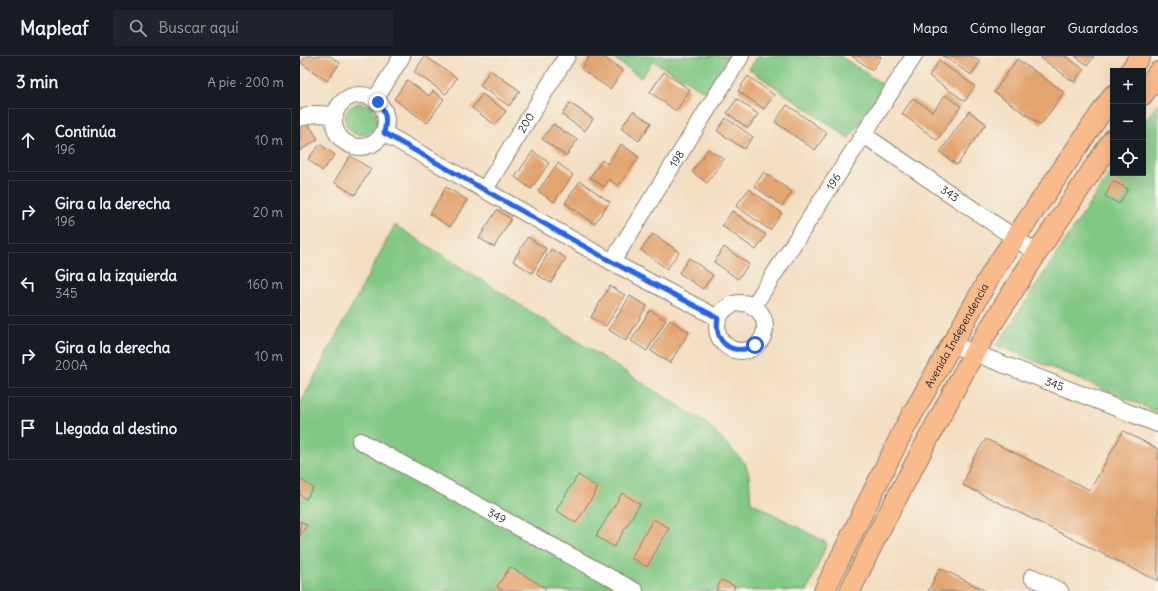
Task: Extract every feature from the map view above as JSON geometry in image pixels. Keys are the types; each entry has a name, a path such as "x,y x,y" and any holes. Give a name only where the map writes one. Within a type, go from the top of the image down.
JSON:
{"main road":[{"path":"1132,68 1140,56"},
{"path":"1146,90 1158,72"},
{"name":"Avenida Independencia","path":"824,591 904,429 994,269 1110,99"},
{"path":"850,591 878,533 974,353 1037,253 1112,140"}],"street":[{"path":"374,100 402,56"},
{"name":"200","path":"485,189 567,56"},
{"name":"198","path":"612,262 742,56"},
{"name":"196","path":"753,307 914,56"},
{"path":"361,95 374,100 383,108 386,116 384,133 372,144 364,147 348,144 337,132 335,115 338,107 352,96 361,95"},
{"path":"300,118 315,114 335,115"},
{"path":"384,133 612,262 718,318"},
{"name":"343","path":"864,135 1037,253"},
{"path":"741,303 753,307 762,316 764,332 761,339 748,349 732,349 726,345 718,333 718,318 722,312 734,304 741,303"},
{"name":"345","path":"951,344 1158,424"},
{"name":"349","path":"360,441 635,591"},
{"path":"1032,577 1060,591"}],"green space":[{"path":"611,56 729,56 706,92 653,61 641,78"},
{"path":"758,56 840,56 885,86 849,138 749,69"},
{"path":"358,103 364,103 374,110 377,119 376,125 370,132 364,135 358,135 348,128 345,122 345,116 352,106"},
{"path":"1158,103 1158,412 997,345 1110,173 1110,176 1146,176 1146,120"},
{"path":"395,225 707,424 745,463 749,475 751,502 827,543 807,591 612,591 609,589 608,591 300,591 300,404"}],"building":[{"path":"306,56 330,56 340,63 327,81 301,63"},
{"path":"425,56 457,78 446,94 414,72"},
{"path":"590,56 602,56 623,71 610,89 581,69"},
{"path":"852,56 880,56 881,57 872,70"},
{"path":"943,56 972,56 980,62 971,75"},
{"path":"1042,56 1065,56 1084,69 1074,82 1041,58"},
{"path":"1075,56 1094,56 1088,65"},
{"path":"1017,59 1064,92 1041,125 994,92"},
{"path":"939,61 975,86 965,101 929,76"},
{"path":"490,70 520,91 509,106 480,86"},
{"path":"664,72 690,90 676,111 650,92"},
{"path":"748,76 774,95 764,109 738,91"},
{"path":"407,80 429,96 433,91 444,99 427,123 394,99"},
{"path":"482,94 506,111 495,125 472,108"},
{"path":"945,95 961,106 937,140 902,114 913,98 933,112"},
{"path":"737,99 758,114 748,128 727,113"},
{"path":"570,103 593,119 585,131 562,115"},
{"path":"787,105 827,133 815,150 775,122"},
{"path":"633,111 651,123 639,141 621,128"},
{"path":"969,111 986,124 957,165 940,152"},
{"path":"726,118 753,137 744,149 717,131"},
{"path":"307,122 318,139 300,151 300,126"},
{"path":"553,124 577,140 566,156 542,139"},
{"path":"320,144 335,155 322,171 308,159"},
{"path":"621,144 639,157 618,186 609,179 604,187 590,177 602,160 607,164"},
{"path":"708,149 724,159 707,183 692,172"},
{"path":"533,151 549,163 531,189 515,177"},
{"path":"350,156 371,169 355,195 334,182"},
{"path":"558,163 573,175 554,202 538,191"},
{"path":"764,172 792,192 782,206 754,186"},
{"path":"580,181 610,202 594,224 565,203"},
{"path":"1113,181 1128,189 1119,204 1105,196"},
{"path":"446,187 467,200 450,227 430,214"},
{"path":"749,189 782,213 770,230 736,206"},
{"path":"497,210 511,219 494,247 479,238"},
{"path":"732,211 766,235 756,250 722,226"},
{"path":"653,234 679,252 667,269 641,250"},
{"path":"528,237 546,249 532,273 513,261"},
{"path":"724,247 749,264 738,279 714,262"},
{"path":"551,249 566,258 551,283 536,274"},
{"path":"689,258 713,275 703,289 679,273"},
{"path":"610,286 625,295 606,326 591,317"},
{"path":"630,296 647,306 626,341 609,330"},
{"path":"650,310 666,320 647,351 631,341"},
{"path":"670,320 689,332 670,363 651,351"},
{"path":"1123,431 1158,449 1158,581 963,485 972,460 986,439 1090,490"},
{"path":"578,475 598,488 576,523 556,510"},
{"path":"300,479 313,488 306,499 300,495"},
{"path":"622,493 640,504 614,547 596,536"},
{"path":"653,519 669,528 647,567 631,558"},
{"path":"300,521 307,525 300,536"},
{"path":"510,567 546,588 544,591 504,591 497,587"},
{"path":"940,568 986,591 928,591"},
{"path":"721,580 735,586 733,591 716,591"}],"route":[{"path":"378,102 383,108 386,116 384,133 612,262 718,318 718,333 726,345 732,349 748,349 755,345"}]}
